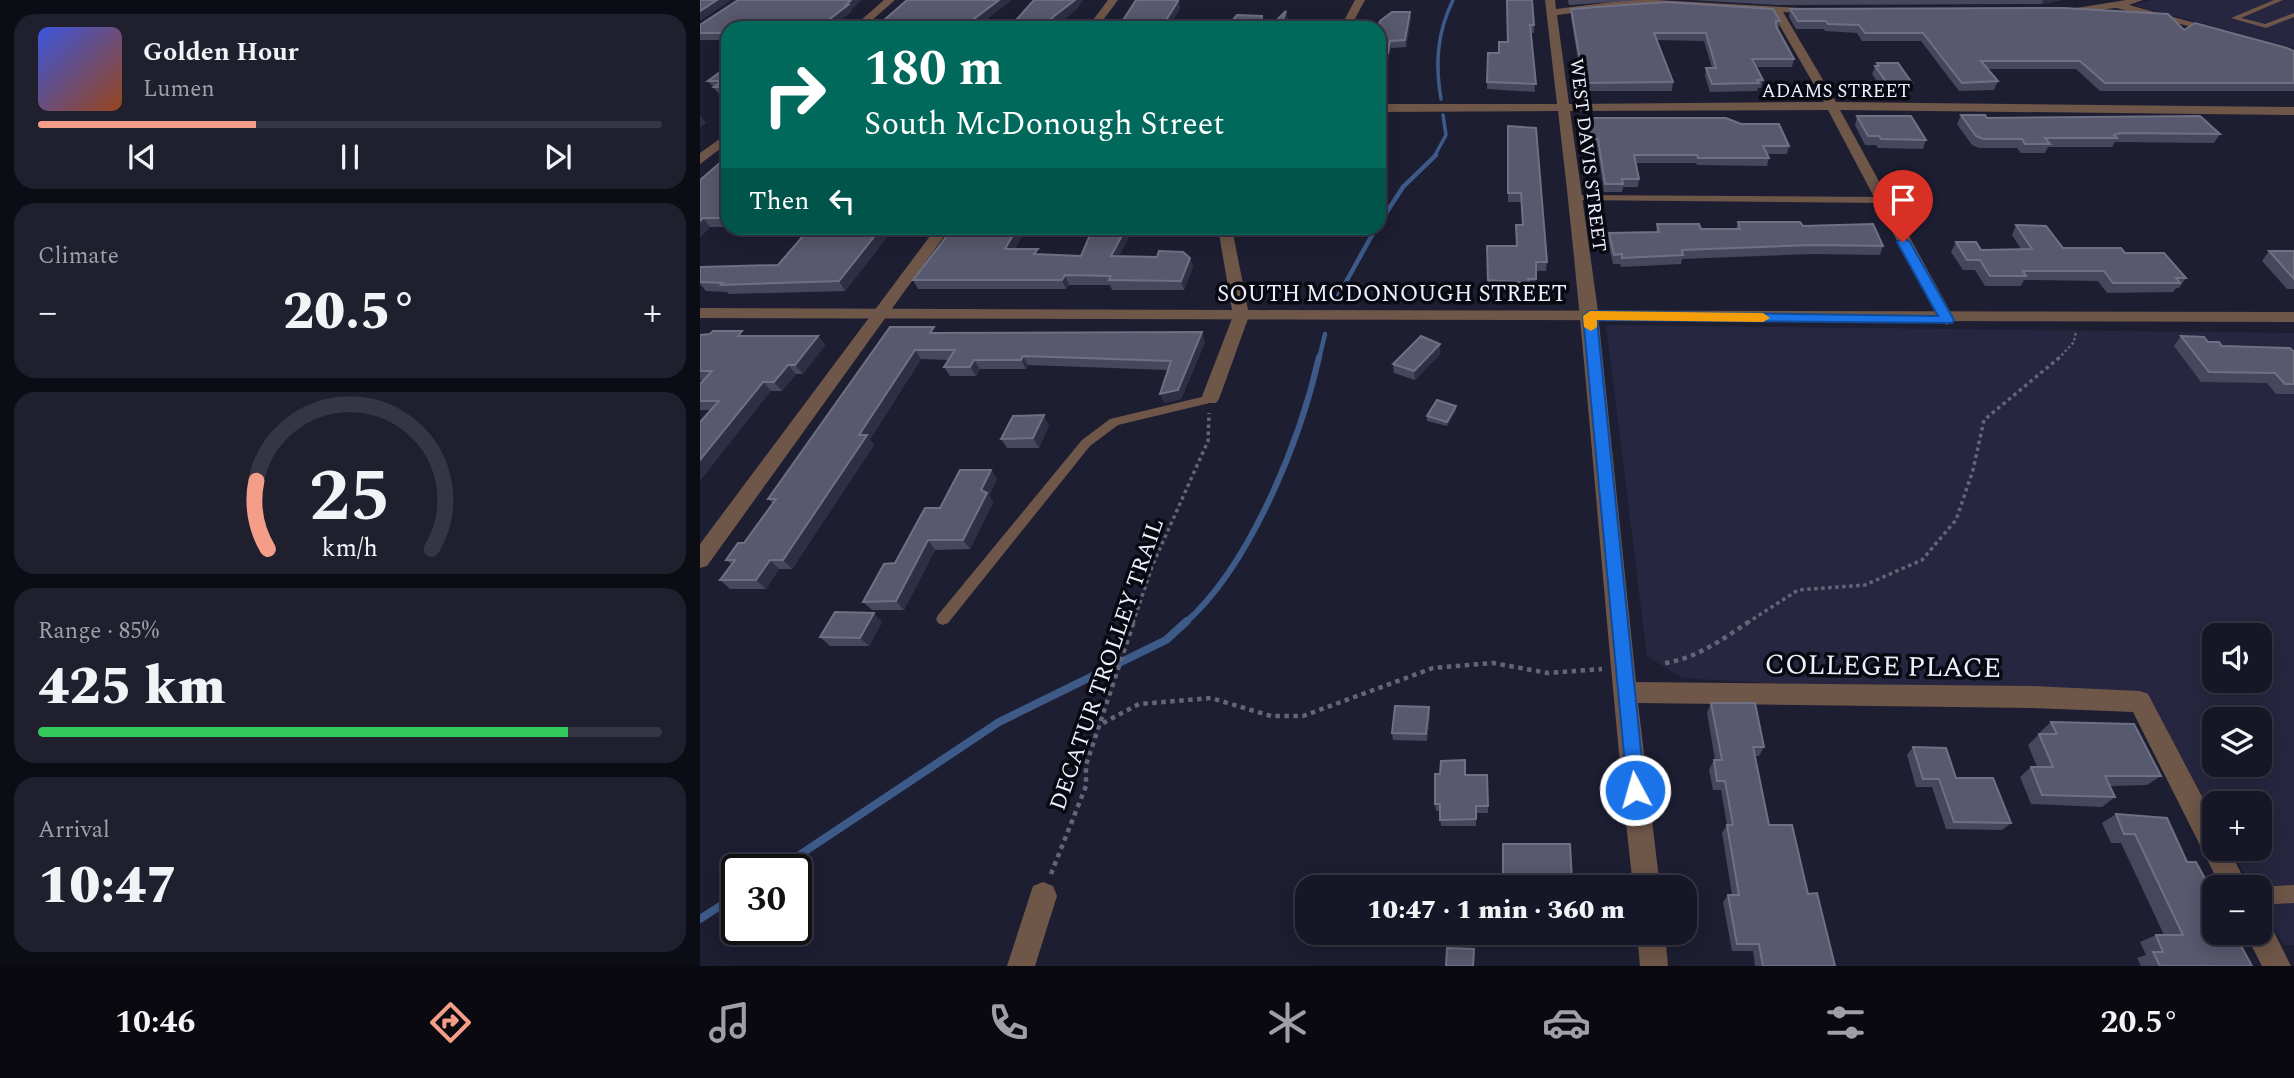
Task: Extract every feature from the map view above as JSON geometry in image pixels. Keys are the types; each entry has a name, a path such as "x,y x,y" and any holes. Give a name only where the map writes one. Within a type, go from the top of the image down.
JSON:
{"street":[{"path":"865,21 890,0"},
{"path":"1097,21 1113,0"},
{"path":"1349,21 1360,0"},
{"path":"2098,0 2224,32"},
{"path":"2054,11 2118,5 2138,0"},
{"path":"1552,6 1636,2 1729,5 1777,11 1830,11"},
{"name":"WEST DAVIS STREET","path":"1552,6 1590,316 1624,692 1645,875"},
{"path":"1777,11 1832,106 1880,200 1947,320"},
{"name":"ADAMS STREET","path":"1386,108 1832,106 2294,111"},
{"path":"700,160 721,142"},
{"path":"700,560 938,235"},
{"path":"1210,404 1241,316 1226,235"},
{"name":"SOUTH MCDONOUGH STREET","path":"700,313 1947,320 2294,317"},
{"name":"COLLEGE PLACE","path":"1624,692 2031,697 2140,702 2202,822"},
{"path":"1021,966 1046,888"},
{"path":"1652,945 1654,966"},
{"path":"2266,945 2277,966"}],"lane":[{"path":"2280,0 2234,18 2266,26 2294,15"},
{"path":"1575,198 1880,200"},
{"path":"943,620 1086,443 1114,422 1210,404"},
{"path":"2272,895 2294,894"}],"path":[{"path":"1665,663 1679,661 1711,647 1798,590 1865,585 1922,560 1956,520 1973,470 1984,421 2049,369 2074,342 2079,319"},
{"name":"DECATUR TROLLEY TRAIL","path":"1046,888 1086,786 1086,765 1102,724 1153,564 1208,441 1210,404"},
{"path":"1102,724 1139,704 1211,698 1271,716 1303,716 1433,668 1493,663 1548,673 1602,669"}],"shaded area":[{"path":"2152,0 2294,0 2294,48 2133,5"},
{"path":"1606,325 2294,333 2294,945 2283,945 2272,925 2272,875 2245,875 2238,861 2272,861 2272,791 2202,791 2202,795 2154,706 1682,678 1647,656"}],"building":[{"path":"700,0 717,0 700,11"},
{"path":"738,0 851,0 827,21 721,21 721,33 700,33 700,25"},
{"path":"907,0 999,0 971,21 883,21"},
{"path":"1034,0 1075,0 1050,21 1015,21"},
{"path":"1136,0 1178,1 1166,21 1122,21"},
{"path":"1507,0 1532,0 1534,25 1530,25 1536,84 1487,82 1488,53 1499,53 1499,42 1508,42"},
{"path":"1666,2 1773,9 1780,21 1776,21 1776,26 1794,59 1752,59 1763,80 1757,80 1759,83 1712,84 1706,68 1716,68 1706,33 1654,33 1673,82 1584,83 1571,9"},
{"path":"2064,8 2168,14 2184,30 2195,23 2287,48 2294,51 2294,83 2105,83 2080,61 1981,61 1998,81 1962,83 1923,33 1865,33 1859,25 1798,21 1790,9"},
{"path":"1286,11 1282,21 1276,21"},
{"path":"1392,12 1410,12 1405,40 1390,41 1388,53 1386,21 1380,21"},
{"path":"1237,15 1262,16 1262,21 1232,21"},
{"path":"1877,63 1898,63 1912,83 1887,83 1875,66 1879,66"},
{"path":"721,71 721,81 708,81"},
{"path":"1961,115 1985,115 1987,118 2200,116 2220,134 2120,133 2114,135 2117,138 2045,138 2050,144 2025,144 2022,139 1983,139 1976,136"},
{"path":"1857,116 1911,116 1926,140 1868,136"},
{"path":"1587,118 1726,118 1741,124 1779,124 1789,146 1763,146 1769,158 1634,155 1639,179 1622,179 1623,184 1605,184 1598,139 1592,139"},
{"path":"1508,126 1536,128 1547,262 1536,262 1536,279 1528,279 1529,283 1488,280 1487,246 1517,246 1516,225 1523,225 1521,193 1508,193"},
{"path":"721,162 721,218 703,218 700,221 700,180"},
{"path":"1738,222 1800,222 1803,226 1873,224 1883,246 1814,245 1682,250 1683,255 1622,258 1622,254 1614,255 1609,233 1659,232 1657,224 1699,224 1701,229 1740,229"},
{"path":"2016,225 2046,226 2063,248 2121,248 2125,253 2164,253 2186,278 2176,278 2180,283 2113,283 2104,271 2023,271 2026,276 1990,276 1980,260 1967,260 1956,242 1976,242 1981,250 2032,249"},
{"path":"804,235 875,235 839,281 721,285 723,283 700,282 700,267 778,265"},
{"path":"948,235 1013,235 1005,249 1038,249 1034,254 1081,256 1090,235 1122,235 1111,256 1157,257 1159,251 1183,252 1190,258 1181,281 1109,280 1111,276 1065,275 1062,280 913,280"},
{"path":"2269,251 2294,251 2294,279"},
{"path":"890,327 934,327 930,333 1202,332 1178,390 1160,394 1171,361 1023,356 1021,360 974,360 970,367 944,367 955,350 915,350 859,435 867,435 783,560 770,560 756,580 720,580 735,560 726,560 738,543 744,543 776,499 768,499"},
{"path":"713,331 742,331 738,336 818,336 795,365 788,365 774,382 763,382 700,460 700,422 719,401 700,401 700,384 712,371 700,371 700,335"},
{"path":"1421,336 1440,344 1414,371 1393,364"},
{"path":"2181,336 2204,337 2208,342 2219,342 2222,346 2290,348 2294,352 2294,384 2285,384 2275,373 2209,372"},
{"path":"1437,400 1456,406 1447,422 1427,416"},
{"path":"1044,415 1033,438 1001,439 1013,416"},
{"path":"960,470 991,470 981,490 987,493 963,540 928,540 896,601 863,602 884,564 895,563 925,508 940,508"},
{"path":"835,612 874,613 860,638 820,637"},
{"path":"1711,703 1755,703 1764,747 1753,747 1769,825 1792,825 1808,894 1817,893 1835,966 1763,966 1759,944 1737,944 1728,895 1739,895 1727,825 1733,825 1725,781 1717,781 1714,760 1722,760"},
{"path":"1395,706 1429,707 1426,734 1392,733"},
{"path":"2051,722 2134,724 2161,776 2105,776 2115,797 2042,795 2031,767 2053,767 2039,734 2057,734"},
{"path":"1913,747 1946,748 1956,778 1993,778 2011,823 1954,822 1939,779 1923,779"},
{"path":"1465,760 1465,775 1487,775 1488,806 1476,806 1476,819 1440,820 1440,804 1435,804 1435,774 1440,774 1441,761"},
{"path":"2116,814 2167,818 2187,862 2196,862 2203,875 2202,945 2241,945 2252,966 2160,966 2153,952 2163,952 2156,935 2183,935 2135,834 2124,834"},
{"path":"1503,844 1570,844 1572,875 1503,875"},
{"path":"1447,948 1474,949 1473,966 1446,966"}],"waterway":[{"path":"1441,99 1439,48 1453,0"},
{"path":"1434,157 1446,135 1443,115"},
{"path":"1386,213 1403,187 1434,157"},
{"path":"1337,298 1372,235"},
{"path":"1319,359 1325,334"},
{"path":"1187,621 1209,599 1251,536 1285,463 1319,357"},
{"path":"801,854 999,722 1166,640 1187,621"},
{"path":"700,919 721,905"}],"slow traffic":[{"path":"1591,327 1590,316 1763,318"}],"route":[{"path":"1635,790 1590,316 1947,320 1903,242"}]}
